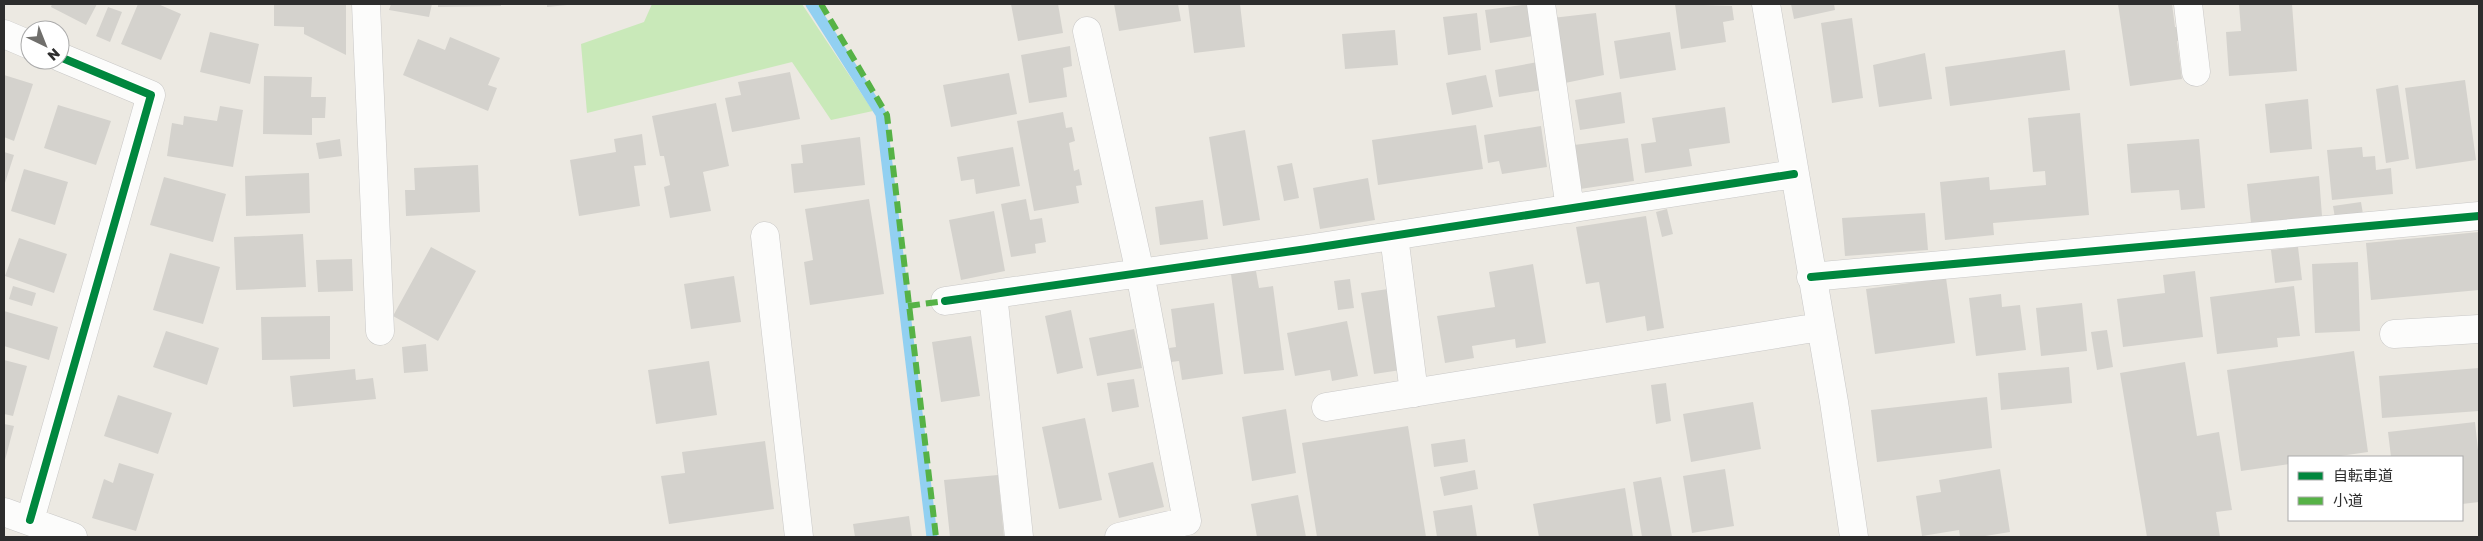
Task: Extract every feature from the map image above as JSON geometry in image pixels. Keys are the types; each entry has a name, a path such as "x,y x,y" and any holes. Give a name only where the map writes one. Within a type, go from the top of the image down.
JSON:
{"street":[{"path":"366,4 380,332"},
{"path":"1541,4 1570,209"},
{"path":"1766,4 1854,537"},
{"path":"2188,4 2196,72"},
{"path":"1087,31 1140,273 1187,521 1119,537"},
{"path":"4,34 20,41"},
{"path":"30,520 151,95 70,61"},
{"path":"945,301 1394,236 1794,174"},
{"path":"1811,277 2479,216"},
{"path":"764,236 799,537"},
{"path":"1394,236 1414,393"},
{"path":"993,294 1019,537"},
{"path":"1326,406 1820,327"},
{"path":"2394,334 2479,329"},
{"path":"4,512 74,537"}],"green space":[{"path":"652,4 802,4 873,111 831,120 792,62 587,113 581,44 644,22"}],"building":[{"path":"52,4 97,4 86,25 51,7"},
{"path":"138,4 158,4 181,14 161,60 121,44"},
{"path":"274,4 346,4 346,55 304,34 304,27 274,26"},
{"path":"391,4 432,4 429,17 389,10"},
{"path":"438,4 501,4 501,6 438,7"},
{"path":"547,4 567,4 567,5 547,7"},
{"path":"1011,4 1058,4 1063,33 1018,41"},
{"path":"1114,4 1178,4 1181,21 1119,31"},
{"path":"1188,4 1240,4 1245,47 1194,53"},
{"path":"1529,4 1533,36 1490,43 1485,10"},
{"path":"1675,4 1732,6 1734,20 1723,22 1726,42 1681,49"},
{"path":"1791,4 1834,4 1835,10 1794,19"},
{"path":"2118,4 2172,4 2175,27 2182,27 2184,40 2177,41 2182,79 2130,86"},
{"path":"2239,4 2292,4 2297,71 2229,76 2226,32 2241,31"},
{"path":"108,7 122,12 110,42 96,36"},
{"path":"1477,13 1481,50 1448,55 1443,17"},
{"path":"1596,13 1604,75 1565,83 1552,18"},
{"path":"1852,18 1863,98 1832,103 1821,23"},
{"path":"1395,30 1398,65 1345,69 1342,34"},
{"path":"210,32 259,44 250,84 200,72"},
{"path":"1670,32 1676,70 1620,79 1614,41"},
{"path":"450,37 500,58 488,85 497,88 488,111 403,75 418,39 445,50"},
{"path":"1070,46 1072,66 1063,68 1067,97 1029,103 1021,55"},
{"path":"2065,50 2070,90 1950,106 1945,67"},
{"path":"1925,53 1932,99 1879,107 1873,65"},
{"path":"1538,62 1542,90 1499,97 1495,70"},
{"path":"790,72 800,119 732,132 725,98 741,95 738,82"},
{"path":"1009,73 1017,114 951,127 943,85"},
{"path":"4,75 33,84 14,141 4,137"},
{"path":"1486,75 1493,107 1452,115 1446,83"},
{"path":"264,76 312,77 311,97 326,97 325,118 312,118 312,135 263,134"},
{"path":"2465,80 2476,160 2416,169 2405,88"},
{"path":"2398,85 2409,159 2386,163 2376,89"},
{"path":"1621,92 1625,123 1580,130 1575,100"},
{"path":"2308,99 2312,149 2270,153 2265,104"},
{"path":"716,103 729,166 703,172 711,211 670,218 664,187 670,185 664,156 660,156 652,116"},
{"path":"58,105 111,121 96,165 44,148"},
{"path":"220,106 243,110 233,167 167,156 172,123 183,125 184,116 217,121"},
{"path":"1725,107 1730,143 1689,149 1692,166 1645,173 1641,144 1656,142 1652,118"},
{"path":"1063,112 1066,128 1072,127 1075,141 1069,143 1074,171 1079,169 1082,185 1076,186 1079,203 1034,211 1017,121"},
{"path":"2080,113 2089,215 1993,223 1994,235 1945,240 1940,182 1989,177 1990,190 2046,185 2045,171 2033,172 2028,118"},
{"path":"1476,125 1483,169 1378,185 1372,140"},
{"path":"1541,126 1547,167 1502,174 1499,161 1488,163 1484,135"},
{"path":"1245,130 1260,220 1223,226 1209,137"},
{"path":"642,134 646,165 634,166 640,206 579,216 570,160 616,152 614,139"},
{"path":"860,137 865,185 794,193 791,164 803,163 801,145"},
{"path":"1628,138 1634,181 1580,189 1574,145"},
{"path":"340,139 342,156 319,159 316,143"},
{"path":"2199,139 2205,208 2181,210 2179,190 2131,193 2127,144"},
{"path":"1013,147 1020,186 976,194 974,179 961,181 957,157"},
{"path":"2362,147 2363,157 2375,156 2376,170 2391,168 2393,194 2332,200 2327,150"},
{"path":"4,152 14,155 4,186"},
{"path":"1292,163 1299,198 1284,201 1277,166"},
{"path":"478,165 480,212 406,216 405,190 415,190 414,168"},
{"path":"24,169 68,182 55,225 11,211"},
{"path":"309,173 310,213 246,216 245,176"},
{"path":"2319,176 2322,216 2251,223 2247,184"},
{"path":"164,177 226,194 213,242 150,225"},
{"path":"1368,178 1375,220 1320,229 1313,188"},
{"path":"869,199 884,294 810,305 804,262 813,260 805,209"},
{"path":"1026,199 1030,220 1042,218 1046,242 1035,244 1036,253 1011,257 1001,204"},
{"path":"1203,200 1208,239 1160,245 1155,207"},
{"path":"2361,202 2363,214 2335,218 2333,206"},
{"path":"1667,209 1673,234 1662,237 1656,212"},
{"path":"994,211 1005,271 961,280 949,220"},
{"path":"1925,213 1928,250 1845,256 1842,218"},
{"path":"1646,216 1664,328 1647,331 1645,316 1606,323 1599,282 1586,284 1576,227"},
{"path":"2479,232 2479,290 2371,300 2366,243"},
{"path":"303,234 306,287 236,290 234,237"},
{"path":"19,238 67,254 54,293 5,276"},
{"path":"431,247 476,271 438,341 393,316"},
{"path":"2298,247 2302,280 2275,283 2271,250"},
{"path":"170,253 220,267 203,324 153,310"},
{"path":"352,259 353,291 318,292 316,260"},
{"path":"2358,262 2360,331 2315,333 2312,264"},
{"path":"1533,264 1546,343 1516,348 1515,339 1472,346 1474,358 1445,363 1437,316 1495,307 1489,272"},
{"path":"1256,271 1259,288 1273,286 1284,370 1244,374 1231,274"},
{"path":"2195,271 2203,337 2123,347 2117,299 2165,293 2163,275"},
{"path":"734,276 741,322 691,329 684,284"},
{"path":"1946,278 1955,343 1875,354 1866,289"},
{"path":"1350,279 1354,308 1338,310 1334,281"},
{"path":"13,286 36,293 32,306 9,299"},
{"path":"2294,286 2300,336 2277,338 2278,347 2217,354 2210,297"},
{"path":"1388,289 1401,370 1374,374 1361,293"},
{"path":"2001,294 2002,307 2020,305 2026,350 1976,356 1969,298"},
{"path":"1214,303 1223,374 1182,380 1179,361 1171,362 1169,348 1176,347 1171,309"},
{"path":"2082,303 2087,351 2041,356 2036,308"},
{"path":"1071,310 1083,368 1057,374 1045,316"},
{"path":"4,311 58,327 49,360 4,346"},
{"path":"330,316 330,359 262,360 261,317"},
{"path":"1347,321 1358,376 1332,381 1330,370 1295,376 1287,333"},
{"path":"1134,329 1142,368 1097,376 1089,338"},
{"path":"2107,330 2113,367 2097,370 2091,332"},
{"path":"166,331 219,348 207,385 153,367"},
{"path":"971,336 980,396 941,402 932,342"},
{"path":"426,344 428,371 404,373 402,347"},
{"path":"2354,351 2368,452 2340,456 2288,456 2288,464 2241,471 2227,370"},
{"path":"4,360 27,366 13,416 4,414"},
{"path":"709,361 717,415 656,424 648,370"},
{"path":"2185,362 2197,436 2219,432 2232,510 2216,512 2220,537 2147,537 2120,373"},
{"path":"2069,367 2072,403 2001,410 1998,373"},
{"path":"2479,368 2479,411 2382,418 2379,376"},
{"path":"355,369 356,380 373,378 376,399 293,407 290,376"},
{"path":"1134,379 1139,407 1112,412 1107,383"},
{"path":"1666,383 1671,421 1656,424 1651,385"},
{"path":"118,395 172,413 158,454 104,436"},
{"path":"1987,397 1992,448 1877,462 1871,410"},
{"path":"1753,402 1761,449 1691,462 1683,414"},
{"path":"1286,409 1296,473 1252,481 1242,417"},
{"path":"1085,418 1102,500 1059,509 1042,427"},
{"path":"2475,422 2479,459 2479,502 2463,504 2463,456 2391,456 2388,432"},
{"path":"4,424 14,426 4,464"},
{"path":"1408,426 1426,537 1317,537 1302,443"},
{"path":"1465,439 1468,462 1434,467 1431,444"},
{"path":"765,441 774,509 669,524 661,476 685,473 682,452"},
{"path":"1153,462 1164,507 1119,518 1108,473"},
{"path":"119,463 154,474 136,531 92,518 104,479 113,483"},
{"path":"1725,469 1734,526 1692,533 1683,476"},
{"path":"2000,469 2010,532 1979,537 1960,537 1959,530 1922,536 1916,496 1941,492 1939,480"},
{"path":"1475,470 1478,489 1444,496 1440,477"},
{"path":"998,475 1004,537 950,537 944,480"},
{"path":"1661,477 1672,537 1642,537 1633,482"},
{"path":"1625,488 1633,537 1539,537 1533,504"},
{"path":"1298,495 1306,537 1257,537 1251,504"},
{"path":"1472,505 1477,537 1437,537 1433,511"},
{"path":"909,516 912,537 855,537 853,524"}],"waterway":[{"path":"811,4 881,114 932,537"}],"marked path":[{"path":"821,4 887,115 936,537"},
{"path":"908,306 945,301"}],"cycle path":[{"path":"30,520 151,95 70,61"},
{"path":"945,301 1307,249 1794,174"},
{"path":"1811,277 2479,216"}]}
